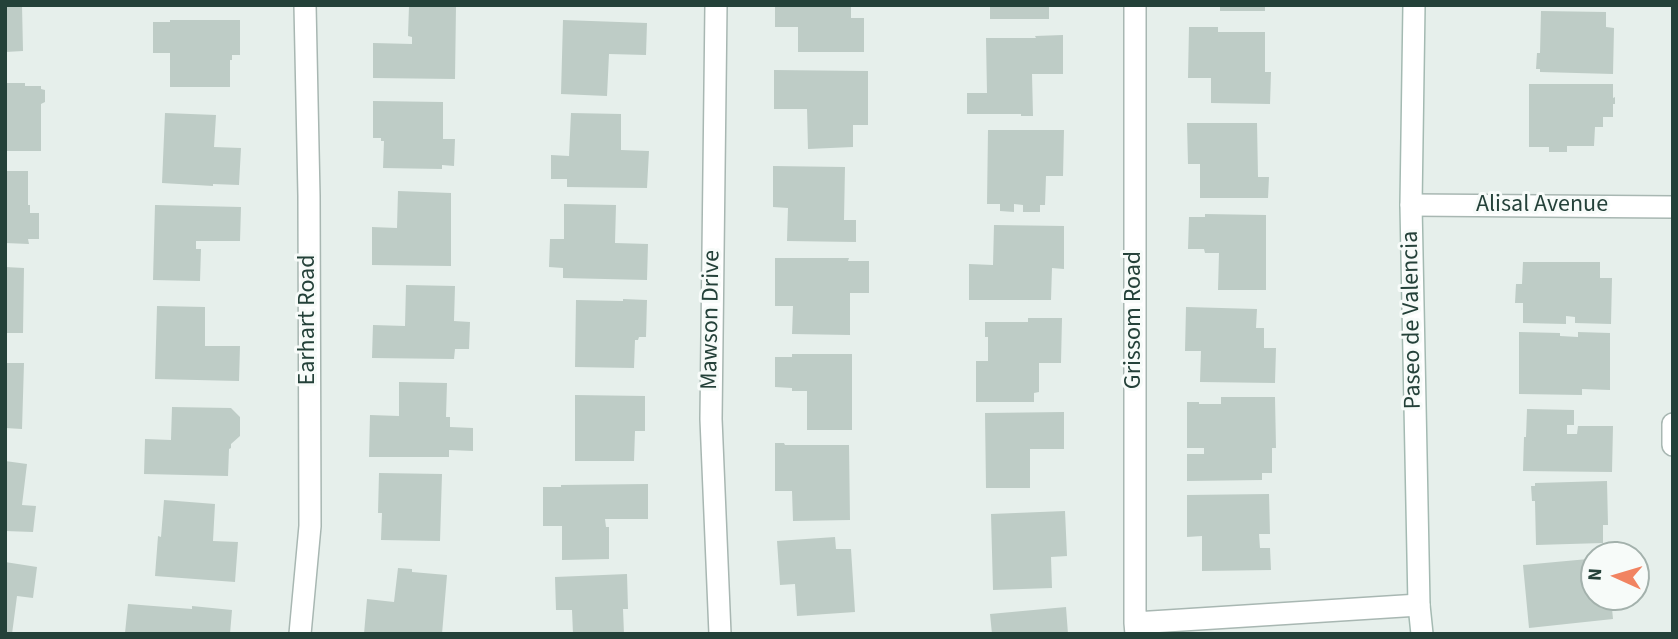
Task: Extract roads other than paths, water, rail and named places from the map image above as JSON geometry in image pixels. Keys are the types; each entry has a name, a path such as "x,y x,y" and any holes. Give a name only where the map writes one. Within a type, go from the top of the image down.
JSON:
{"street":[{"name":"Earhart Road","path":"300,634 310,526 309,196 305,5"},
{"name":"Mawson Drive","path":"716,5 710,419 720,634"},
{"name":"Grissom Road","path":"1135,5 1135,628"},
{"name":"Paseo de Valencia","path":"1414,5 1411,205 1419,606 1422,634"},
{"name":"Alisal Avenue","path":"1411,205 1673,207"},
{"path":"1673,424 1673,443"},
{"path":"1135,628 1419,606"}]}
